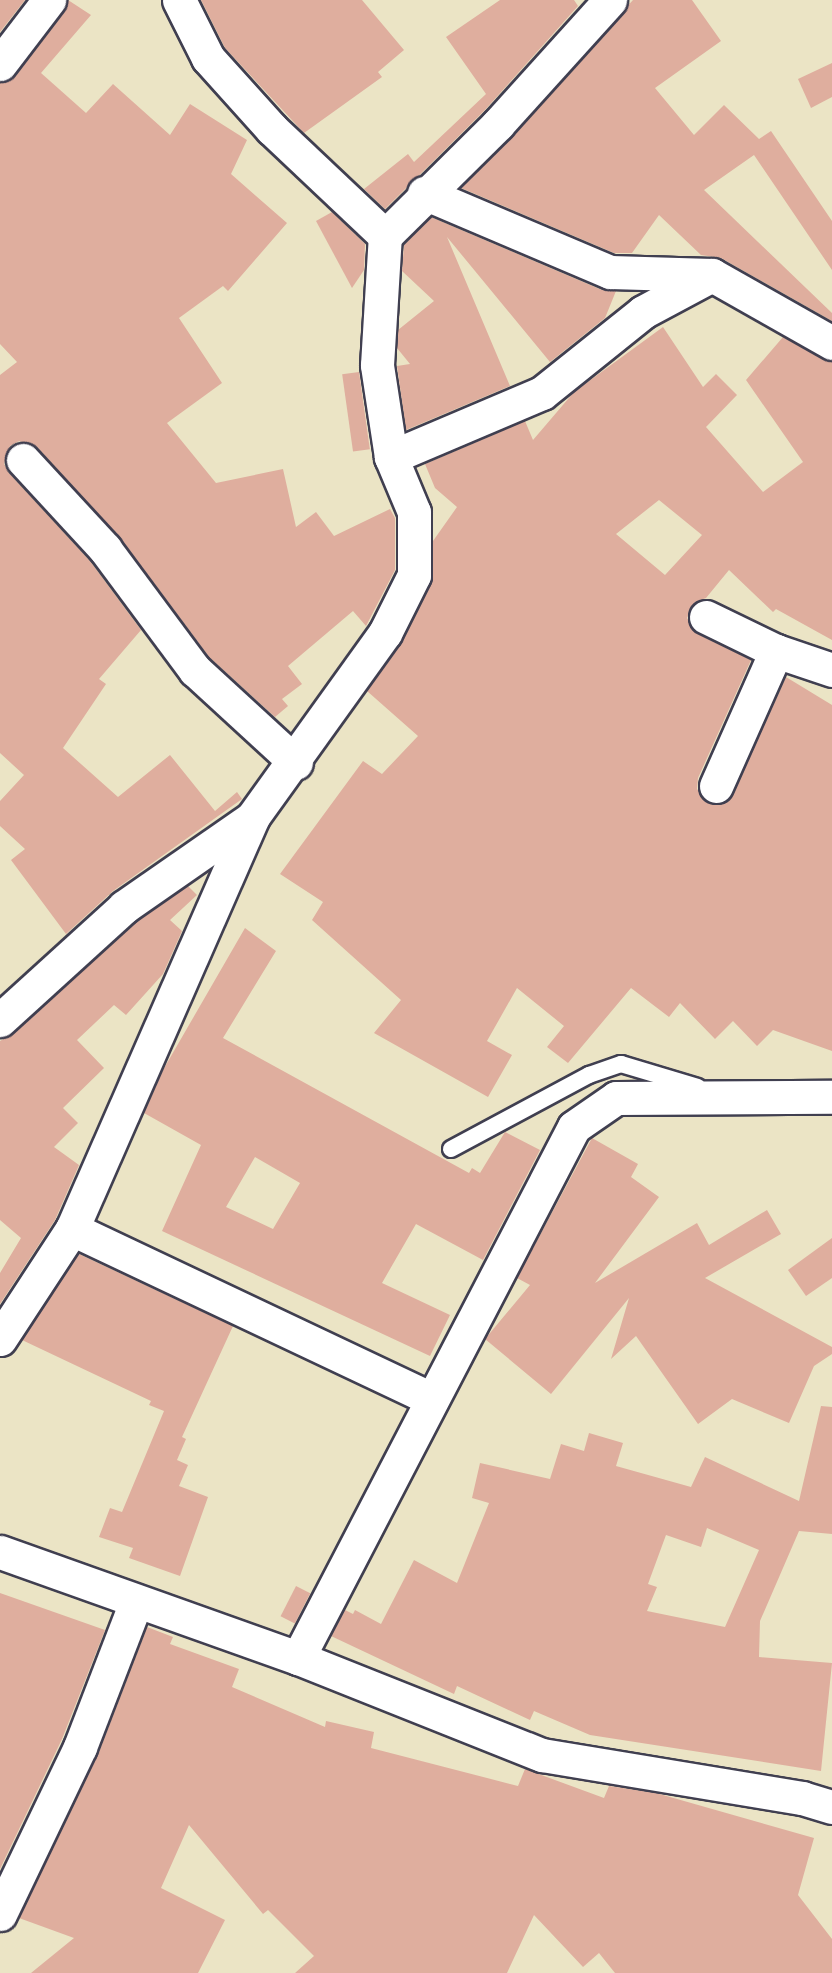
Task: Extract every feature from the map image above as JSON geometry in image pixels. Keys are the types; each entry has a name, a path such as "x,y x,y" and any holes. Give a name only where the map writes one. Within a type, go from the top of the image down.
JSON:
{"street":[{"path":"0,64 49,0"},
{"path":"179,0 208,58 272,129 385,236"},
{"path":"0,1339 72,1229 252,818 296,762 385,634 414,575 414,512 391,457 377,365 385,236 424,193 498,124 610,0"},
{"path":"424,193 610,272 712,275 832,344"},
{"path":"391,457 542,393 643,312 712,275"},
{"path":"23,460 105,549 195,670 296,762"},
{"path":"706,617 776,652 832,670"},
{"path":"716,786 776,652"},
{"path":"0,1020 124,907 252,818"},
{"path":"298,1658 574,1127 616,1098 832,1097"},
{"path":"72,1229 432,1399"},
{"path":"0,1552 298,1658 542,1755 802,1798 832,1807"},
{"path":"0,1914 80,1747 136,1602"}],"lane":[{"path":"451,1149 589,1075 621,1064 727,1096"}],"building":[{"path":"0,0 25,0 0,32"},
{"path":"68,0 91,15 41,73 86,113 113,84 170,135 190,104 247,140 231,174 287,223 228,291 223,286 179,318 222,383 167,423 216,483 283,469 296,527 316,512 334,536 390,509 395,518 395,570 366,626 353,611 288,666 302,684 282,699 288,706 275,717 209,657 120,538 37,447 19,441 10,446 4,464 9,473 90,561 141,630 99,679 106,684 63,748 118,797 170,755 215,811 237,792 242,799 113,891 66,934 11,860 25,849 0,826 0,801 24,775 0,753 0,375 17,362 0,344 0,83 15,76 64,12"},
{"path":"201,0 362,0 404,50 378,72 382,77 304,133 225,48"},
{"path":"500,0 574,0 578,6 484,111 385,209 364,189 408,154 414,162 486,94 446,37"},
{"path":"633,0 692,0 721,41 655,88 694,135 724,105 759,139 771,131 832,221 832,270 754,155 704,190 832,313 832,321 721,258 701,255 659,215 632,253 614,253 461,188"},
{"path":"832,63 832,97 811,108 798,79"},
{"path":"332,212 365,244 364,270 352,288 316,221"},
{"path":"431,217 602,290 616,291 605,318 550,362 447,237 510,386 406,430 397,366 410,364 397,348 398,330 434,301 402,271 404,245"},
{"path":"663,327 703,387 716,374 737,395 706,427 763,492 803,462 746,380 783,337 832,362 832,640 776,609 773,612 729,570 706,598 695,602 687,618 698,634 751,660 698,778 697,789 708,803 719,805 733,794 786,677 832,705 832,1051 773,1030 757,1046 733,1021 715,1039 680,1003 669,1017 631,988 568,1063 547,1047 564,1026 517,988 487,1041 512,1055 488,1097 374,1033 401,1000 312,920 323,902 280,874 363,761 382,774 418,736 367,691 402,642 431,584 433,541 457,507 435,488 425,464 525,421 533,440 574,392","holes":["659,500 702,535 665,575 616,534"]},
{"path":"359,372 370,449 353,452 342,374"},
{"path":"188,886 197,895 170,920 182,931 163,974 126,1015 114,1005 77,1040 104,1068 63,1108 78,1123 54,1147 79,1165 55,1220 0,1304 0,1273 21,1238 0,1220 0,1041 13,1034 136,922"},
{"path":"245,928 276,951 223,1038 469,1173 472,1168 480,1173 505,1132 540,1150 483,1260 416,1224 382,1283 450,1315 430,1356 162,1231 201,1145 144,1113 163,1070","holes":["255,1157 300,1183 273,1229 226,1207"]},
{"path":"592,1138 638,1164 631,1177 659,1197 595,1283 697,1223 709,1245 767,1210 781,1234 705,1278 832,1347 832,1354 814,1366 789,1423 732,1399 698,1424 636,1336 611,1359 629,1298 551,1394 485,1339 530,1285 517,1278"},
{"path":"832,1238 832,1278 806,1296 788,1270"},
{"path":"79,1254 233,1326 182,1437 186,1439 177,1460 188,1465 179,1486 208,1497 180,1576 129,1558 133,1548 99,1537 110,1508 122,1512 164,1411 149,1405 151,1401 22,1340"},
{"path":"821,1406 832,1407 832,1534 799,1531 760,1621 759,1657 832,1663 821,1771 590,1735 534,1711 530,1720 457,1686 454,1694 331,1636 345,1610 353,1614 355,1610 381,1624 414,1560 457,1583 489,1503 472,1498 480,1463 550,1479 561,1444 584,1451 589,1433 623,1443 616,1466 691,1487 705,1457 799,1501","holes":["707,1528 759,1550 725,1627 647,1611 657,1587 648,1584 666,1535 701,1547"]},
{"path":"296,1586 310,1593 295,1624 281,1616"},
{"path":"0,1593 105,1630 62,1739 0,1869"},
{"path":"147,1627 173,1637 170,1644 239,1669 232,1687 325,1727 326,1721 374,1732 371,1748 518,1786 525,1769 604,1798 609,1786 656,1793 814,1838 798,1895 832,1939 832,1973 615,1973 599,1953 583,1967 534,1915 507,1973 295,1973 314,1956 268,1910 263,1914 189,1825 161,1888 225,1920 198,1973 31,1973 74,1938 19,1918 98,1754"}]}
